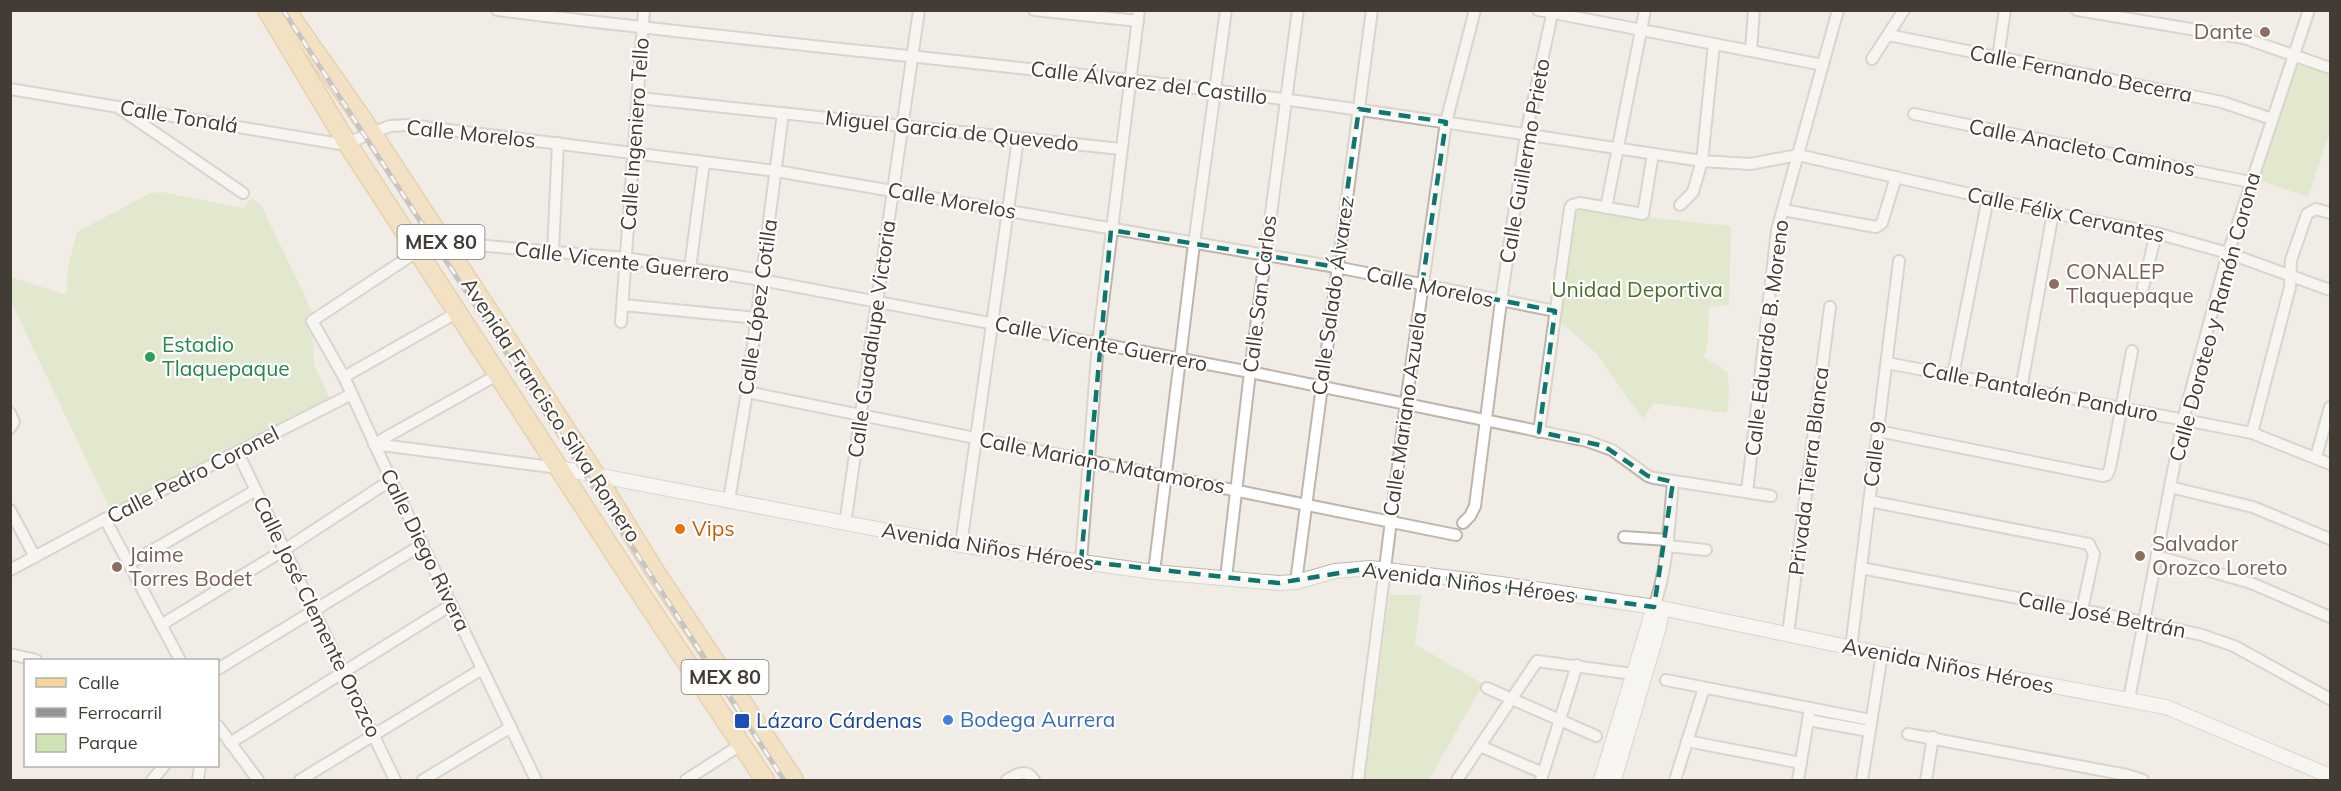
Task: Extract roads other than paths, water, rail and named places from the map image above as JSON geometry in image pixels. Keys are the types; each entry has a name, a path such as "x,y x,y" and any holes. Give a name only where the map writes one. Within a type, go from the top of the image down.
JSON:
{"main road":[{"name":"Avenida Francisco Silva Romero","path":"267,10 347,143 765,780"},
{"name":"Avenida Francisco Silva Romero","path":"286,10 372,133 441,242 595,474 656,573 794,780"}],"street":[{"name":"Calle Álvarez del Castillo","path":"497,10 1216,90 1359,109 1702,161 1750,164 1798,156"},
{"name":"Calle Ingeniero Tello","path":"621,321 644,10"},
{"name":"Calle Guadalupe Victoria","path":"845,524 919,10"},
{"path":"1034,10 1138,16 1098,343 1081,561"},
{"path":"1154,572 1194,244 1226,10"},
{"name":"Calle San Carlos","path":"1226,578 1250,372 1298,10"},
{"name":"Calle Salado Álvarez","path":"1296,582 1336,267 1372,10"},
{"name":"Calle Mariano Azuela","path":"1358,780 1390,522 1446,122 1475,10"},
{"path":"1538,10 1823,65"},
{"path":"1606,208 1644,10"},
{"path":"1751,51 1754,10"},
{"name":"Calle Eduardo B. Moreno","path":"1747,492 1777,230 1838,10"},
{"path":"1872,59 1904,10"},
{"path":"1998,57 2005,10"},
{"path":"2077,10 2244,38 2331,68"},
{"name":"Calle Doroteo y Ramón Corona","path":"2129,699 2183,420 2228,253 2309,10"},
{"name":"Calle Guillermo Prieto","path":"1463,523 1470,516 1474,506 1526,134 1552,12"},
{"name":"Calle Fernando Becerra","path":"1888,35 2222,102 2272,119"},
{"path":"1680,205 1693,192 1702,161 1714,44"},
{"name":"Calle Tonalá","path":"10,89 340,144 347,143"},
{"name":"Miguel Garcia de Quevedo","path":"639,98 1121,149"},
{"path":"117,106 243,193"},
{"name":"Calle López Cotilla","path":"729,500 747,392 783,113"},
{"name":"Calle Anacleto Caminos","path":"1914,114 2250,182"},
{"name":"Calle Morelos","path":"347,143 390,126 409,125 776,171 1336,267 1555,312"},
{"path":"961,545 1018,139"},
{"path":"553,252 558,143"},
{"path":"1539,432 1569,212 1572,205 1580,203 1643,214 1653,154"},
{"name":"Calle Félix Cervantes","path":"1798,156 2054,213 2156,233 2228,253 2331,290"},
{"path":"690,268 704,162"},
{"path":"1783,210 1872,227 1879,226 1883,221 1896,177"},
{"path":"1953,375 1988,198"},
{"path":"2252,433 2290,287 2291,260 2307,214 2316,209 2331,213"},
{"path":"2021,389 2054,213"},
{"path":"2143,287 2156,233"},
{"name":"Calle Vicente Guerrero","path":"312,321 418,251 441,242 626,258 761,280 993,323 1406,403 1604,446 1648,476 1673,482 1771,496"},
{"name":"Calle 9","path":"1851,648 1899,261"},
{"path":"622,305 756,318"},
{"name":"Privada Tierra Blanca","path":"1788,634 1830,307"},
{"path":"344,377 458,312"},
{"name":"Calle Diego Rivera","path":"312,321 344,377 391,480 536,780"},
{"path":"1878,431 2100,477 2107,475 2132,351"},
{"name":"Calle Pantaleón Panduro","path":"1887,363 2252,433 2331,464"},
{"path":"374,444 499,374"},
{"name":"Calle Mariano Matamoros","path":"747,392 1456,535"},
{"name":"Calle Pedro Coronel","path":"10,570 105,519 352,394"},
{"path":"2316,457 2331,407"},
{"path":"374,444 559,468"},
{"name":"Calle José Clemente Orozco","path":"238,453 395,780"},
{"name":"Avenida Niños Héroes","path":"559,468 961,545 1154,572 1278,583 1296,582 1352,568 1501,584 1658,608 1882,654 2129,699 2183,712 2331,776"},
{"path":"161,626 391,480"},
{"path":"1614,780 1659,627 1658,608 1673,482"},
{"path":"2170,487 2253,507 2331,539"},
{"path":"129,564 256,490"},
{"path":"1869,501 2085,543 2092,547 2094,555 2082,610"},
{"path":"10,510 35,557"},
{"path":"105,519 179,659"},
{"path":"1624,537 1706,550"},
{"path":"219,668 423,544"},
{"path":"2157,556 2251,583 2331,617"},
{"name":"Calle José Beltrán","path":"1861,568 2202,635 2234,646 2331,699"},
{"path":"230,743 451,605"},
{"path":"1601,780 1658,608"},
{"path":"10,654 32,659"},
{"path":"1862,780 1882,654"},
{"path":"1457,780 1537,661 1624,673"},
{"path":"1480,746 1542,777 1577,665"},
{"path":"300,780 482,669"},
{"path":"1666,680 1810,708 1870,726"},
{"path":"1487,688 1596,736"},
{"path":"1675,780 1704,688"},
{"path":"1798,780 1810,708"},
{"path":"1808,720 1870,726"},
{"path":"219,727 258,780"},
{"path":"423,780 511,727"},
{"path":"1908,734 1933,737 2143,780"},
{"path":"1926,780 1933,737"},
{"path":"1687,741 1801,763"},
{"path":"686,780 742,744"},
{"path":"152,780 162,767"},
{"path":"1007,780 1022,773 1031,776 1034,780"}],"railway":[{"path":"283,10 784,780"}],"place":[{"name":"Dante","path":"2265,32"},
{"name":"CONALEP Tlaquepaque","path":"2054,284"},
{"name":"Estadio Tlaquepaque","path":"150,357"},
{"name":"Vips","path":"680,529"},
{"name":"Salvador Orozco Loreto","path":"2140,556"},
{"name":"Jaime Torres Bodet","path":"117,567"},
{"name":"Bodega Aurrera","path":"948,720"},
{"name":"Lázaro Cárdenas","path":"742,721"}],"park label":[{"name":"Unidad Deportiva","path":"1637,290"}]}
